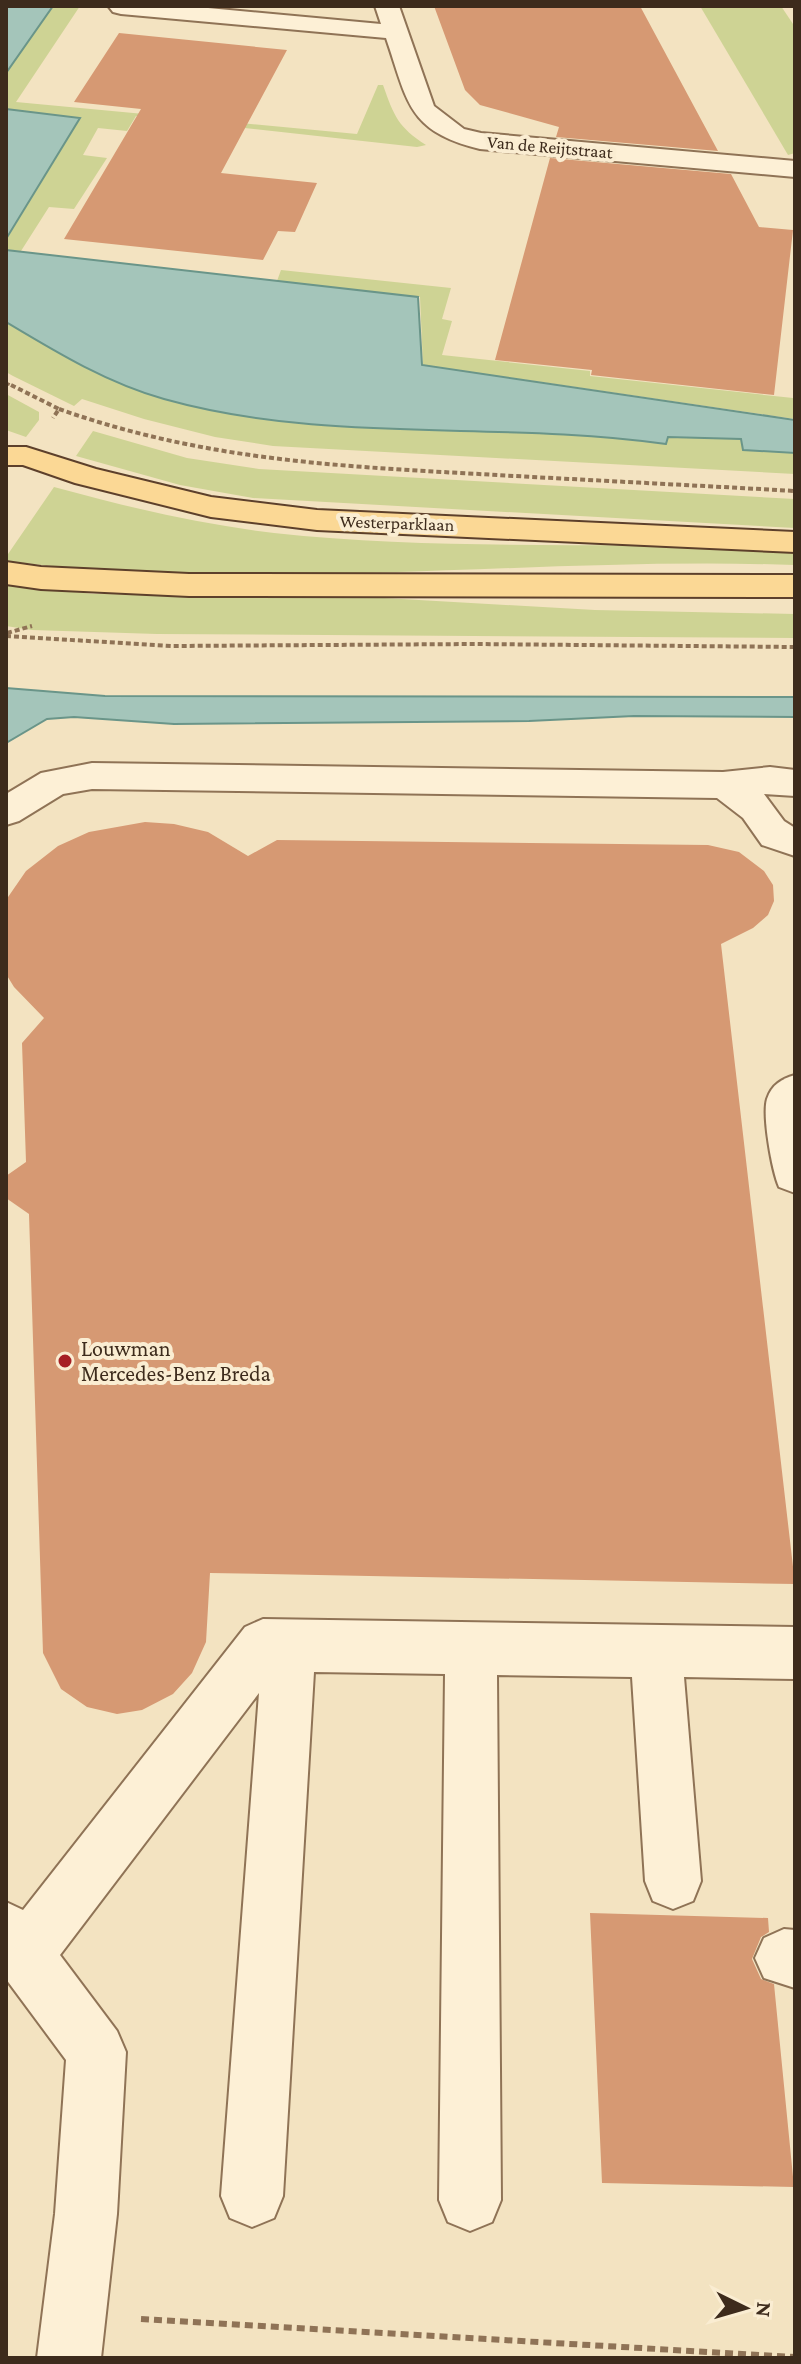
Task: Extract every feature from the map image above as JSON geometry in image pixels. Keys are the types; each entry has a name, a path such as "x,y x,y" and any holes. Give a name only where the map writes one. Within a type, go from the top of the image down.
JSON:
{"main road":[{"name":"Westerparklaan","path":"13,452 86,476 211,507 317,520 795,542"},
{"path":"6,573 41,578 189,585 795,586"}],"street":[{"name":"Van de Reijtstraat","path":"387,6 423,109 455,134 480,141 795,169"},
{"path":"121,7 396,32"},
{"path":"6,811 54,782 92,776 723,785 770,780 795,783"},
{"path":"723,785 753,803 767,830 779,839 795,844"},
{"path":"795,1092 787,1101 795,1174"},
{"path":"71,2336 86,2214 96,2052 15,1943 263,1645 795,1653"},
{"path":"252,2196 289,1645"},
{"path":"470,2200 471,1648"},
{"path":"656,1651 673,1881"}],"path":[{"path":"59,409 123,432 163,442 289,464 795,491"},
{"path":"6,636 171,646 490,644 795,647"},
{"path":"71,2336 795,2357"}],"green space":[{"path":"53,6 80,6 16,102 357,134 378,85 383,85 398,120 426,145 417,147 136,116 127,131 98,128 83,155 107,158 74,209 49,207 21,251 6,250 6,240 80,119 6,109 6,73"},
{"path":"700,6 781,6 795,27 795,153 788,155"},
{"path":"281,270 451,288 442,319 452,321 442,355 590,371 590,376 793,398 795,394 795,419 423,365 420,297 277,281"},
{"path":"6,322 122,384 164,399 226,413 351,427 541,433 666,444 667,437 742,439 743,450 795,453 795,474 273,446 215,437 82,399 74,406 13,376 6,372"},
{"path":"6,394 39,412 39,420 26,437 6,430"},
{"path":"93,431 187,458 259,469 795,499 795,528 253,498 180,485 76,456"},
{"path":"54,487 163,514 274,533 404,542 795,550 795,565 598,565 400,572 203,574 104,570 6,561"},
{"path":"6,585 93,594 332,595 595,610 795,614 795,638 157,634 32,630 6,626"}],"water":[{"path":"6,6 53,6 6,73"},
{"path":"6,109 80,118 6,239"},
{"path":"6,250 418,297 422,365 795,420 795,453 743,450 741,439 668,437 666,444 541,433 288,422 226,413 164,399 102,376 6,322"},
{"path":"6,688 105,696 795,697 795,717 634,716 529,721 174,724 74,717 47,719 6,743"}],"building":[{"path":"434,6 640,6 718,151 556,137 559,127 480,105 465,90"},
{"path":"119,33 287,50 221,173 317,183 295,232 278,231 263,260 64,239 141,109 74,102"},
{"path":"550,158 731,174 759,227 793,230 774,395 591,375 592,370 495,360"},
{"path":"145,822 174,824 208,832 248,856 277,840 708,845 739,852 764,871 773,885 774,901 768,915 753,928 721,944 795,1584 210,1573 206,1642 192,1673 173,1694 142,1710 117,1714 87,1707 61,1689 43,1653 29,1214 6,1198 6,1176 26,1162 22,1043 44,1018 14,987 6,974 6,900 26,871 58,846 89,832"},
{"path":"590,1913 768,1918 769,1932 761,1937 752,1959 761,1979 774,1984 794,2187 602,2183"}],"place":[{"name":"Louwman Mercedes-Benz Breda","path":"65,1361"}]}
